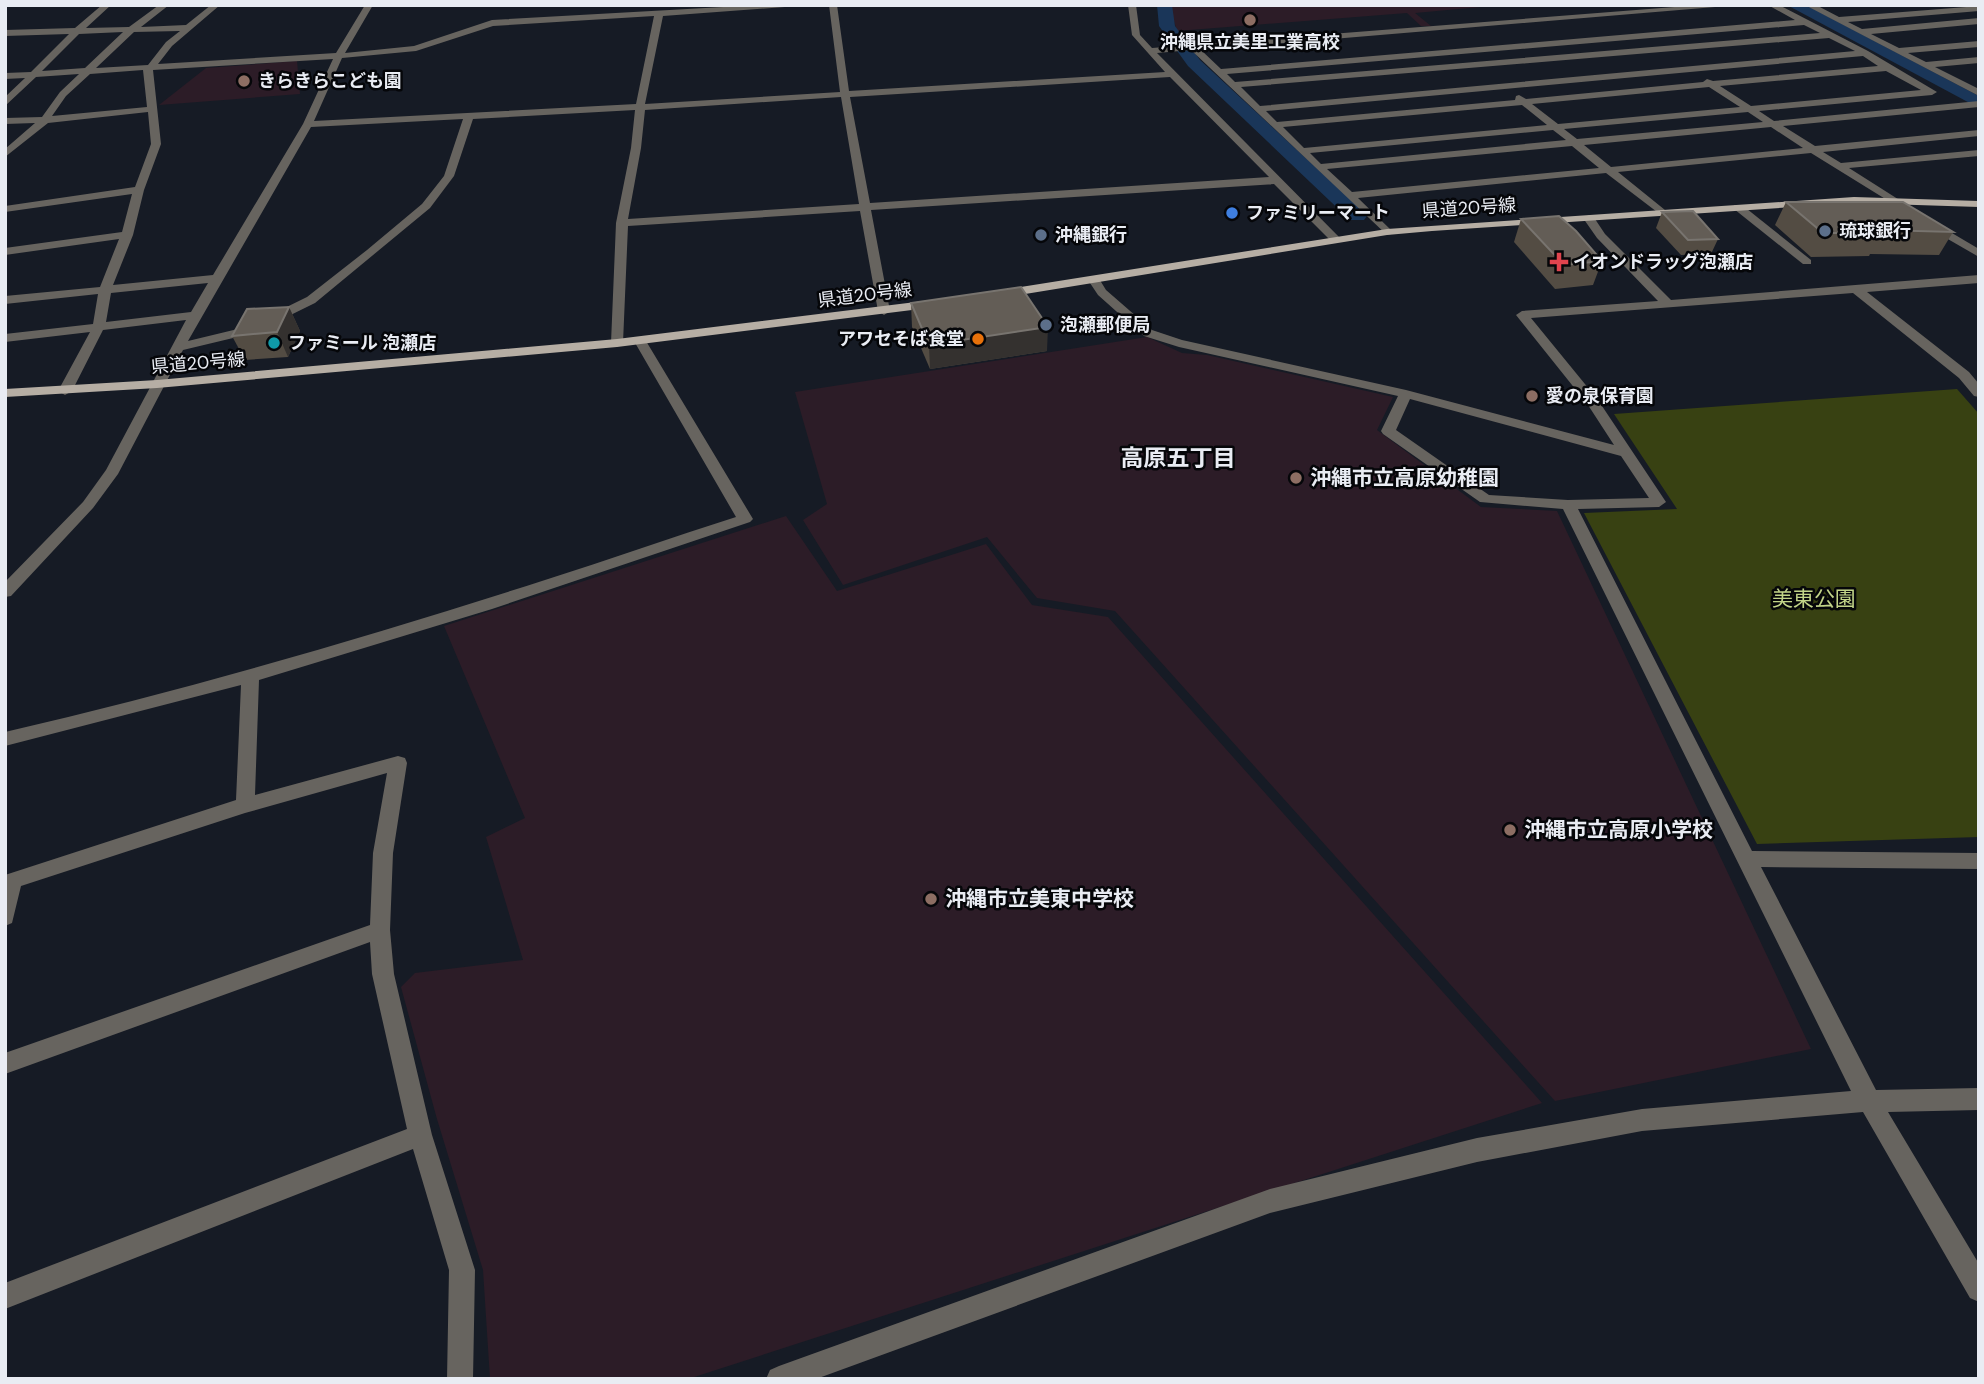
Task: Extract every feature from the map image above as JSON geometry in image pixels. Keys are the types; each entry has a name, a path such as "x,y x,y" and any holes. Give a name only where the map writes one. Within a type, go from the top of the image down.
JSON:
{"main road":[{"name":"県道20号線","path":"991,295 1387,232 1854,200 1979,204"},
{"name":"県道20号線","path":"5,393 157,384 640,341 940,303"}],"street":[{"path":"5,103 107,5"},
{"path":"5,154 45,120 63,94 90,72 132,29 165,5"},
{"path":"65,391 99,326 105,290 127,235 139,190 156,144 148,70 186,28 216,5"},
{"path":"5,592 88,505 107,480 195,315 308,124 339,56 369,5"},
{"path":"5,76 148,70 386,53 416,48 492,23 807,5"},
{"path":"833,5 845,94 884,311"},
{"path":"1132,5 1136,35 1171,74 1336,240"},
{"path":"1585,5 1613,23"},
{"path":"1150,51 1735,5"},
{"path":"1772,5 1866,53 1887,68 1979,118"},
{"path":"1809,5 1976,90"},
{"path":"1836,20 1979,8"},
{"path":"617,343 622,223 636,148 640,107 659,13"},
{"path":"1860,32 1979,21"},
{"path":"1220,72 1806,22"},
{"path":"5,33 186,28"},
{"path":"1430,29 1661,212"},
{"path":"1624,29 1979,254"},
{"path":"1233,85 1830,34"},
{"path":"1898,51 1979,44"},
{"path":"1195,48 1387,232"},
{"path":"1258,109 1866,53"},
{"path":"1925,65 1979,60"},
{"path":"1275,125 1887,68"},
{"path":"308,124 640,107 1171,74"},
{"path":"1302,151 1931,92"},
{"path":"1319,167 1979,104"},
{"path":"5,121 45,120 152,109"},
{"path":"178,347 250,330 311,300 361,260 426,206 449,176 469,114"},
{"path":"1349,196 1979,133"},
{"path":"1838,166 1979,153"},
{"path":"622,223 1279,180"},
{"path":"5,209 139,190"},
{"path":"1738,207 1807,262"},
{"path":"1589,218 1601,236 1667,303"},
{"path":"5,252 127,235"},
{"path":"5,300 219,278"},
{"path":"1406,394 1388,431 1485,499 1567,505 1659,502 1593,404 1522,315 1979,279"},
{"path":"1094,280 1102,292 1148,334 1406,394 1626,453"},
{"path":"1856,289 1964,375 1979,393"},
{"path":"5,338 195,315"},
{"path":"5,739 114,715 250,676 556,582 745,519 640,341"},
{"path":"1567,505 1868,1101 1979,1289"},
{"path":"245,805 250,676"},
{"path":"5,917 12,881 245,805 398,763 383,853 380,930 383,974 420,1135 462,1270 460,1379"},
{"path":"1746,859 1979,860"},
{"path":"5,1064 380,930"},
{"path":"779,1379 1283,1198 1477,1150 1642,1120 1868,1101 1979,1099"},
{"path":"5,1296 420,1135"}],"shaded area":[{"name":"沖縄県立美里工業高校","path":"1169,5 1502,5 1415,13 1431,26 1421,26 1407,13 1177,31"},
{"name":"きらきらこども園","path":"297,61 300,94 159,105 206,68"},
{"name":"沖縄市立高原小学校","path":"1147,337 1182,353 1207,355 1393,397 1377,430 1481,507 1557,511 1811,1049 1555,1101 1115,611 1037,598 987,537 843,585 803,520 827,504 795,392"},
{"name":"沖縄市立美東中学校","path":"786,516 837,591 986,544 1032,605 1108,617 1542,1103 688,1379 490,1379 483,1270 437,1119 401,987 415,973 523,960 486,837 525,818 444,626"}],"green space":[{"name":"美東公園","path":"1957,389 1979,414 1979,837 1757,844 1584,513 1677,509 1614,414"}],"building":[{"path":"1786,202 1903,202 1953,232 1879,230 1882,233 1823,233"},
{"path":"1693,211 1718,239 1688,240 1662,212"},
{"path":"1559,216 1602,261 1564,265 1521,219"},
{"path":"1021,287 1048,327 929,345 911,303"},
{"path":"289,307 277,332 232,336 247,309"}],"waterway":[{"path":"1164,5 1167,26 1194,63 1357,216"},
{"path":"1794,5 1979,103"}],"place":[{"name":"沖縄県立美里工業高校","path":"1250,20"},
{"name":"きらきらこども園","path":"244,81"},
{"name":"ファミリーマート","path":"1232,213"},
{"name":"琉球銀行","path":"1825,231"},
{"name":"沖縄銀行","path":"1041,235"},
{"name":"イオンドラッグ泡瀬店","path":"1559,262"},
{"name":"泡瀬郵便局","path":"1046,325"},
{"name":"アワセそば食堂","path":"978,339"},
{"name":"ファミール 泡瀬店","path":"274,343"},
{"name":"愛の泉保育園","path":"1532,396"},
{"name":"沖縄市立高原幼稚園","path":"1296,478"},
{"name":"沖縄市立高原小学校","path":"1510,830"},
{"name":"沖縄市立美東中学校","path":"931,899"}],"district":[{"name":"高原五丁目","path":"1178,458"}]}
